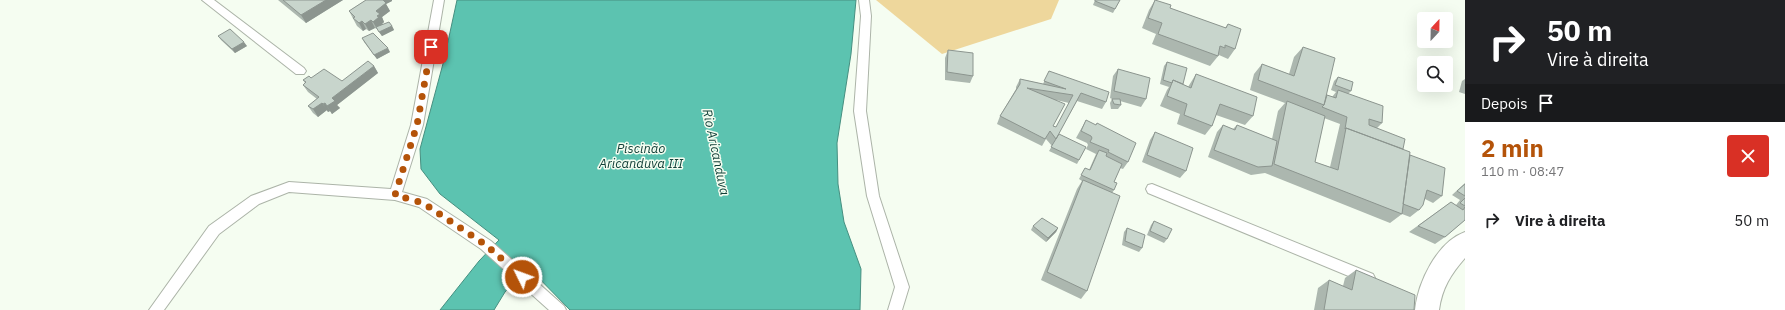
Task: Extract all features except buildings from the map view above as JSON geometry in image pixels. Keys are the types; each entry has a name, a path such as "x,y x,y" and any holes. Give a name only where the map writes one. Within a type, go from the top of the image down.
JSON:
{"street":[{"path":"1424,304 1436,277 1448,258 1465,242"}],"lane":[{"path":"207,0 300,71"},
{"path":"395,195 417,125 440,0"},
{"path":"864,0 866,16 860,111 873,196 902,287 895,310"},
{"path":"156,310 214,230 255,200 289,187 395,195 423,203 486,245 558,309"},
{"path":"1152,189 1383,284"}],"shaded area":[{"path":"876,0 1059,0 1051,19 942,54"}],"water":[{"name":"Piscinão Aricanduva III","path":"457,0 856,0 851,54 837,143 838,184 844,222 861,269 860,310 570,310 528,267 505,292 494,310 440,310 479,261 499,240 440,194 421,169 420,149 444,60"}],"route":[{"path":"431,47 417,125 395,195 423,203 486,245 522,277"}],"water label":[{"name":"Rio Aricanduva","path":"716,152"}]}
